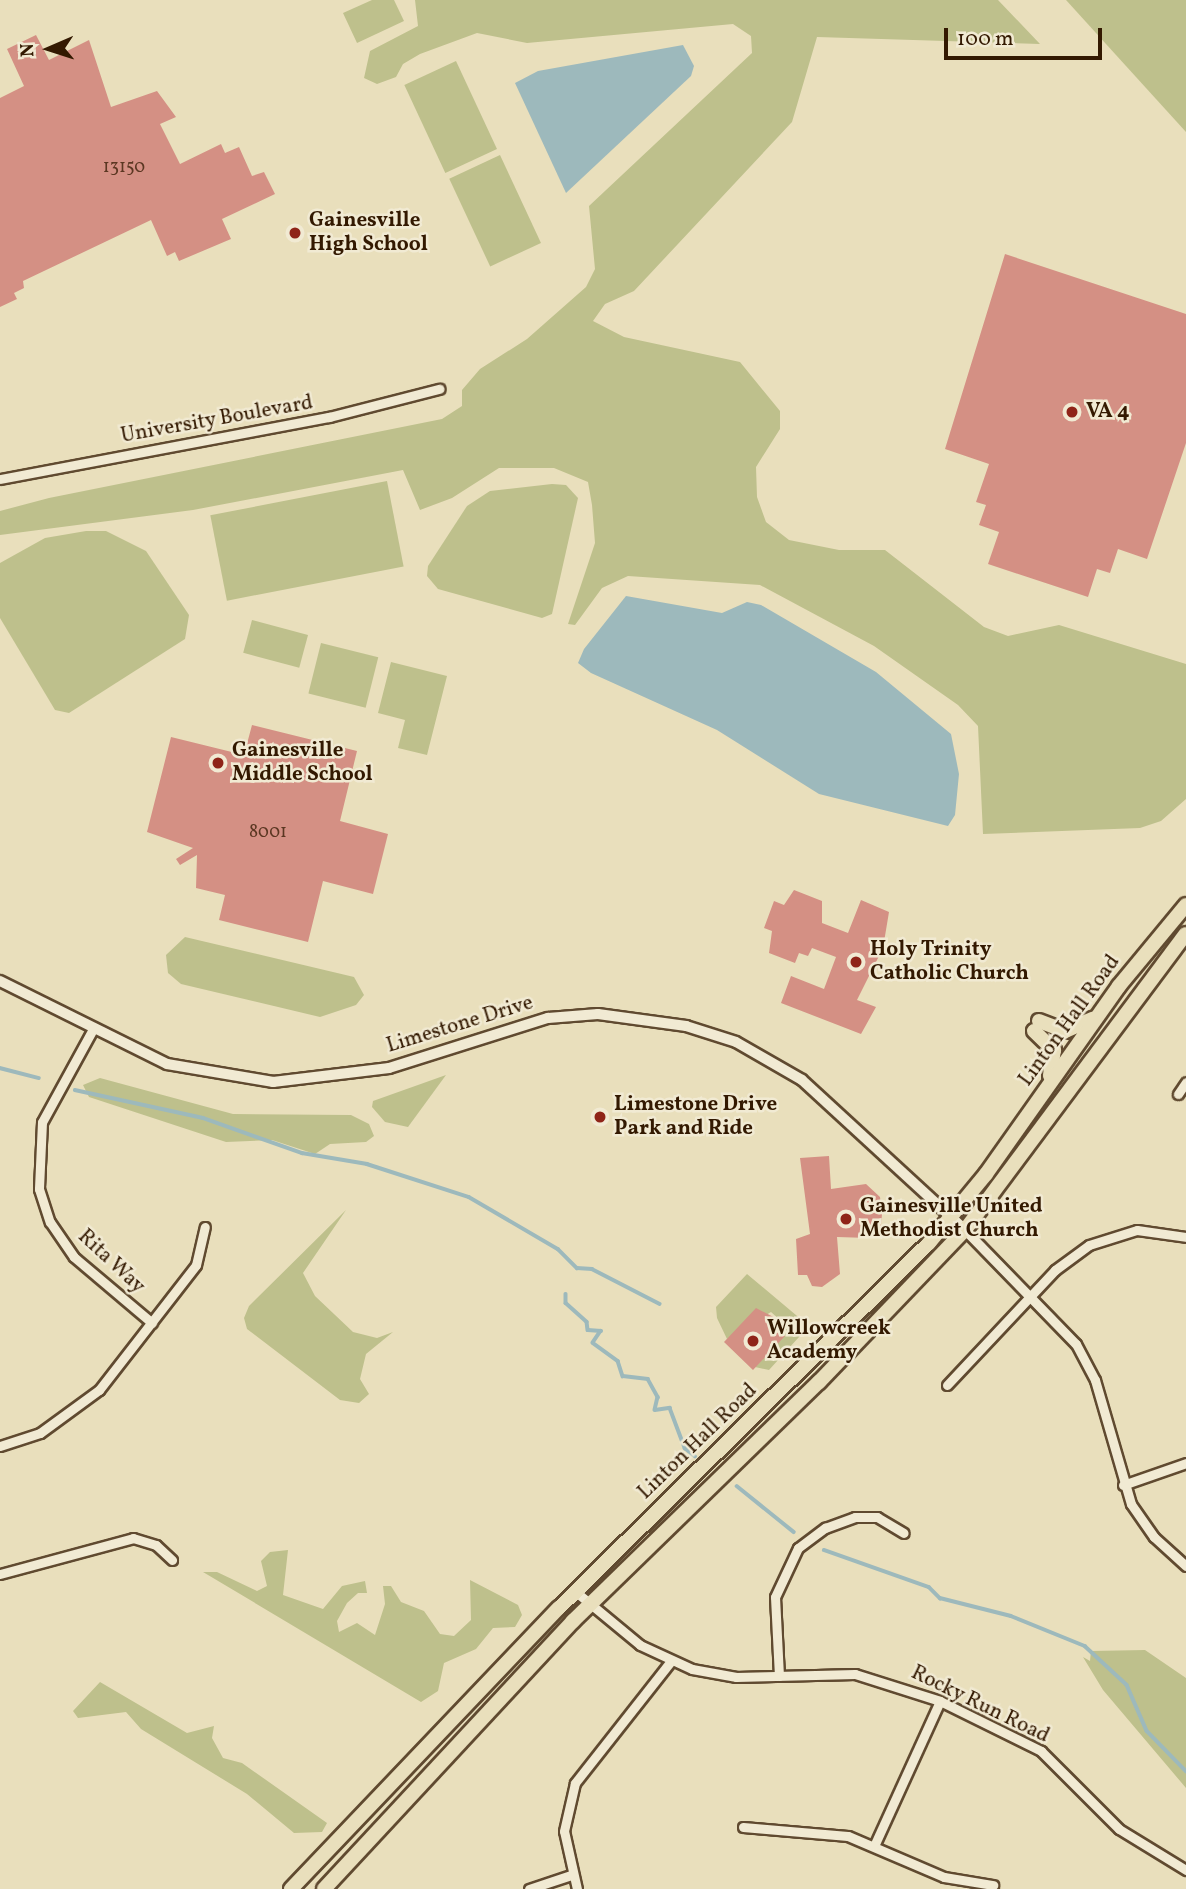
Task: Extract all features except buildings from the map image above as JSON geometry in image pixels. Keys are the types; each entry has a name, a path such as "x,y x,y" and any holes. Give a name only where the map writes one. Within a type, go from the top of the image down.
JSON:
{"main road":[{"name":"Linton Hall Road","path":"291,1889 576,1592 951,1217 1099,1014 1186,905"},
{"name":"Linton Hall Road","path":"324,1889 588,1605 819,1382 965,1230 1186,934"},
{"path":"1047,1088 1054,1053 1036,1026 1069,1031 1099,1014"}],"street":[{"name":"University Boulevard","path":"0,479 330,417 439,389"},
{"name":"Limestone Drive","path":"0,981 137,1052 195,1071 304,1082 389,1068 548,1018 598,1014 673,1024 736,1042 784,1068 965,1230"},
{"name":"Rita Way","path":"93,1029 42,1122 39,1189 50,1222 74,1257 152,1323"},
{"path":"1178,1094 1186,1082"},
{"path":"0,1446 40,1433 72,1414 152,1323 196,1265 205,1227"},
{"path":"965,1230 1062,1325 1087,1364 1123,1485 1154,1537 1186,1566"},
{"path":"947,1385 1071,1256 1108,1236 1146,1230 1186,1237"},
{"path":"1123,1485 1186,1463"},
{"path":"779,1676 775,1597 798,1548 825,1528 855,1517 877,1517 905,1533"},
{"path":"0,1574 133,1538 156,1545 172,1560"},
{"name":"Rocky Run Road","path":"576,1592 588,1605 671,1661 714,1675 855,1674 940,1701 1041,1751 1119,1829 1186,1870"},
{"path":"577,1889 571,1875 564,1831 575,1783 671,1661"},
{"path":"874,1846 940,1701"},
{"path":"743,1827 834,1834 874,1846 944,1877 993,1885"},
{"path":"529,1889 571,1875"}],"green space":[{"path":"372,0 394,0 404,21 357,43 343,13"},
{"path":"415,0 998,0 1040,44 817,37 792,122 634,291 605,304 593,321 624,337 740,362 780,411 780,429 756,467 757,497 766,522 789,540 839,550 885,550 984,627 1008,636 1059,625 1186,664 1186,799 1161,821 1140,828 983,834 978,726 958,705 874,646 760,585 628,576 602,588 575,625 568,624 595,543 592,505 588,482 554,468 499,468 452,498 420,510 403,470 193,510 0,535 0,511 49,498 442,419 462,406 462,390 480,369 527,339 586,287 595,269 589,206 752,53 751,36 733,24 527,43 477,33 420,54 403,64 396,77 377,84 364,78 370,51 418,26"},
{"path":"1066,0 1186,0 1186,132"},
{"path":"456,61 497,149 445,173 404,85"},
{"path":"500,155 541,243 490,267 449,179"},
{"path":"387,481 404,566 227,601 210,515"},
{"path":"566,485 578,498 552,614 542,618 438,589 427,576 428,566 467,506 490,491"},
{"path":"86,531 106,531 146,551 189,615 185,639 69,713 55,710 0,618 0,563 45,538"},
{"path":"252,620 308,635 299,668 243,653"},
{"path":"321,643 378,657 366,708 308,693"},
{"path":"391,662 447,676 427,755 398,748 405,720 378,713"},
{"path":"185,937 354,977 364,995 356,1005 320,1017 181,984 168,973 166,955"},
{"path":"446,1075 408,1127 385,1122 372,1107 373,1101"},
{"path":"100,1078 233,1114 351,1115 369,1124 374,1136 366,1142 330,1144 315,1154 272,1140 226,1142 89,1097 83,1085"},
{"path":"346,1210 303,1273 315,1296 353,1332 377,1338 393,1332 366,1354 360,1379 369,1394 359,1403 340,1400 247,1329 244,1318 249,1306"},
{"path":"747,1274 809,1326 769,1370 755,1367 784,1336 775,1327 780,1320 771,1312 727,1339 717,1318 716,1307"},
{"path":"288,1550 283,1595 323,1609 342,1586 365,1581 367,1593 358,1593 347,1603 337,1621 339,1632 357,1623 375,1635 385,1604 383,1586 391,1586 401,1602 424,1611 440,1634 454,1636 471,1620 470,1580 518,1605 522,1615 515,1627 493,1628 476,1649 444,1663 438,1691 421,1702 203,1572 217,1572 257,1591 267,1586 261,1561 270,1552"},
{"path":"1145,1650 1186,1678 1186,1788 1103,1690 1083,1657 1090,1661 1091,1651"},
{"path":"100,1682 187,1733 214,1726 212,1738 223,1758 242,1763 327,1823 322,1832 294,1833 247,1794 141,1729 126,1712 78,1718 73,1711"}],"water":[{"path":"683,45 694,66 691,76 566,193 515,83 538,71"},
{"path":"626,596 722,613 747,602 761,605 876,672 951,734 959,774 955,815 948,826 819,794 717,730 591,673 578,663 584,649"}],"waterway":[{"path":"0,1068 39,1078"},
{"path":"75,1090 203,1118 302,1153 367,1164 469,1197 558,1249 577,1268 592,1269 660,1304"},
{"path":"566,1294 566,1303 587,1322 588,1330 601,1331 593,1343 618,1361 623,1376 648,1379 658,1397 655,1410 670,1408 685,1448 695,1456"},
{"path":"737,1486 794,1532"},
{"path":"824,1550 929,1587 940,1598 1011,1616 1085,1646 1127,1685 1147,1731 1186,1771"}],"place":[{"name":"Gainesville High School","path":"295,233"},
{"name":"VA 4","path":"1072,412"},
{"name":"Gainesville Middle School","path":"218,763"},
{"name":"Holy Trinity Catholic Church","path":"856,962"},
{"name":"Limestone Drive Park and Ride","path":"600,1117"},
{"name":"Gainesville United Methodist Church","path":"846,1219"},
{"name":"Willowcreek Academy","path":"753,1341"}]}
